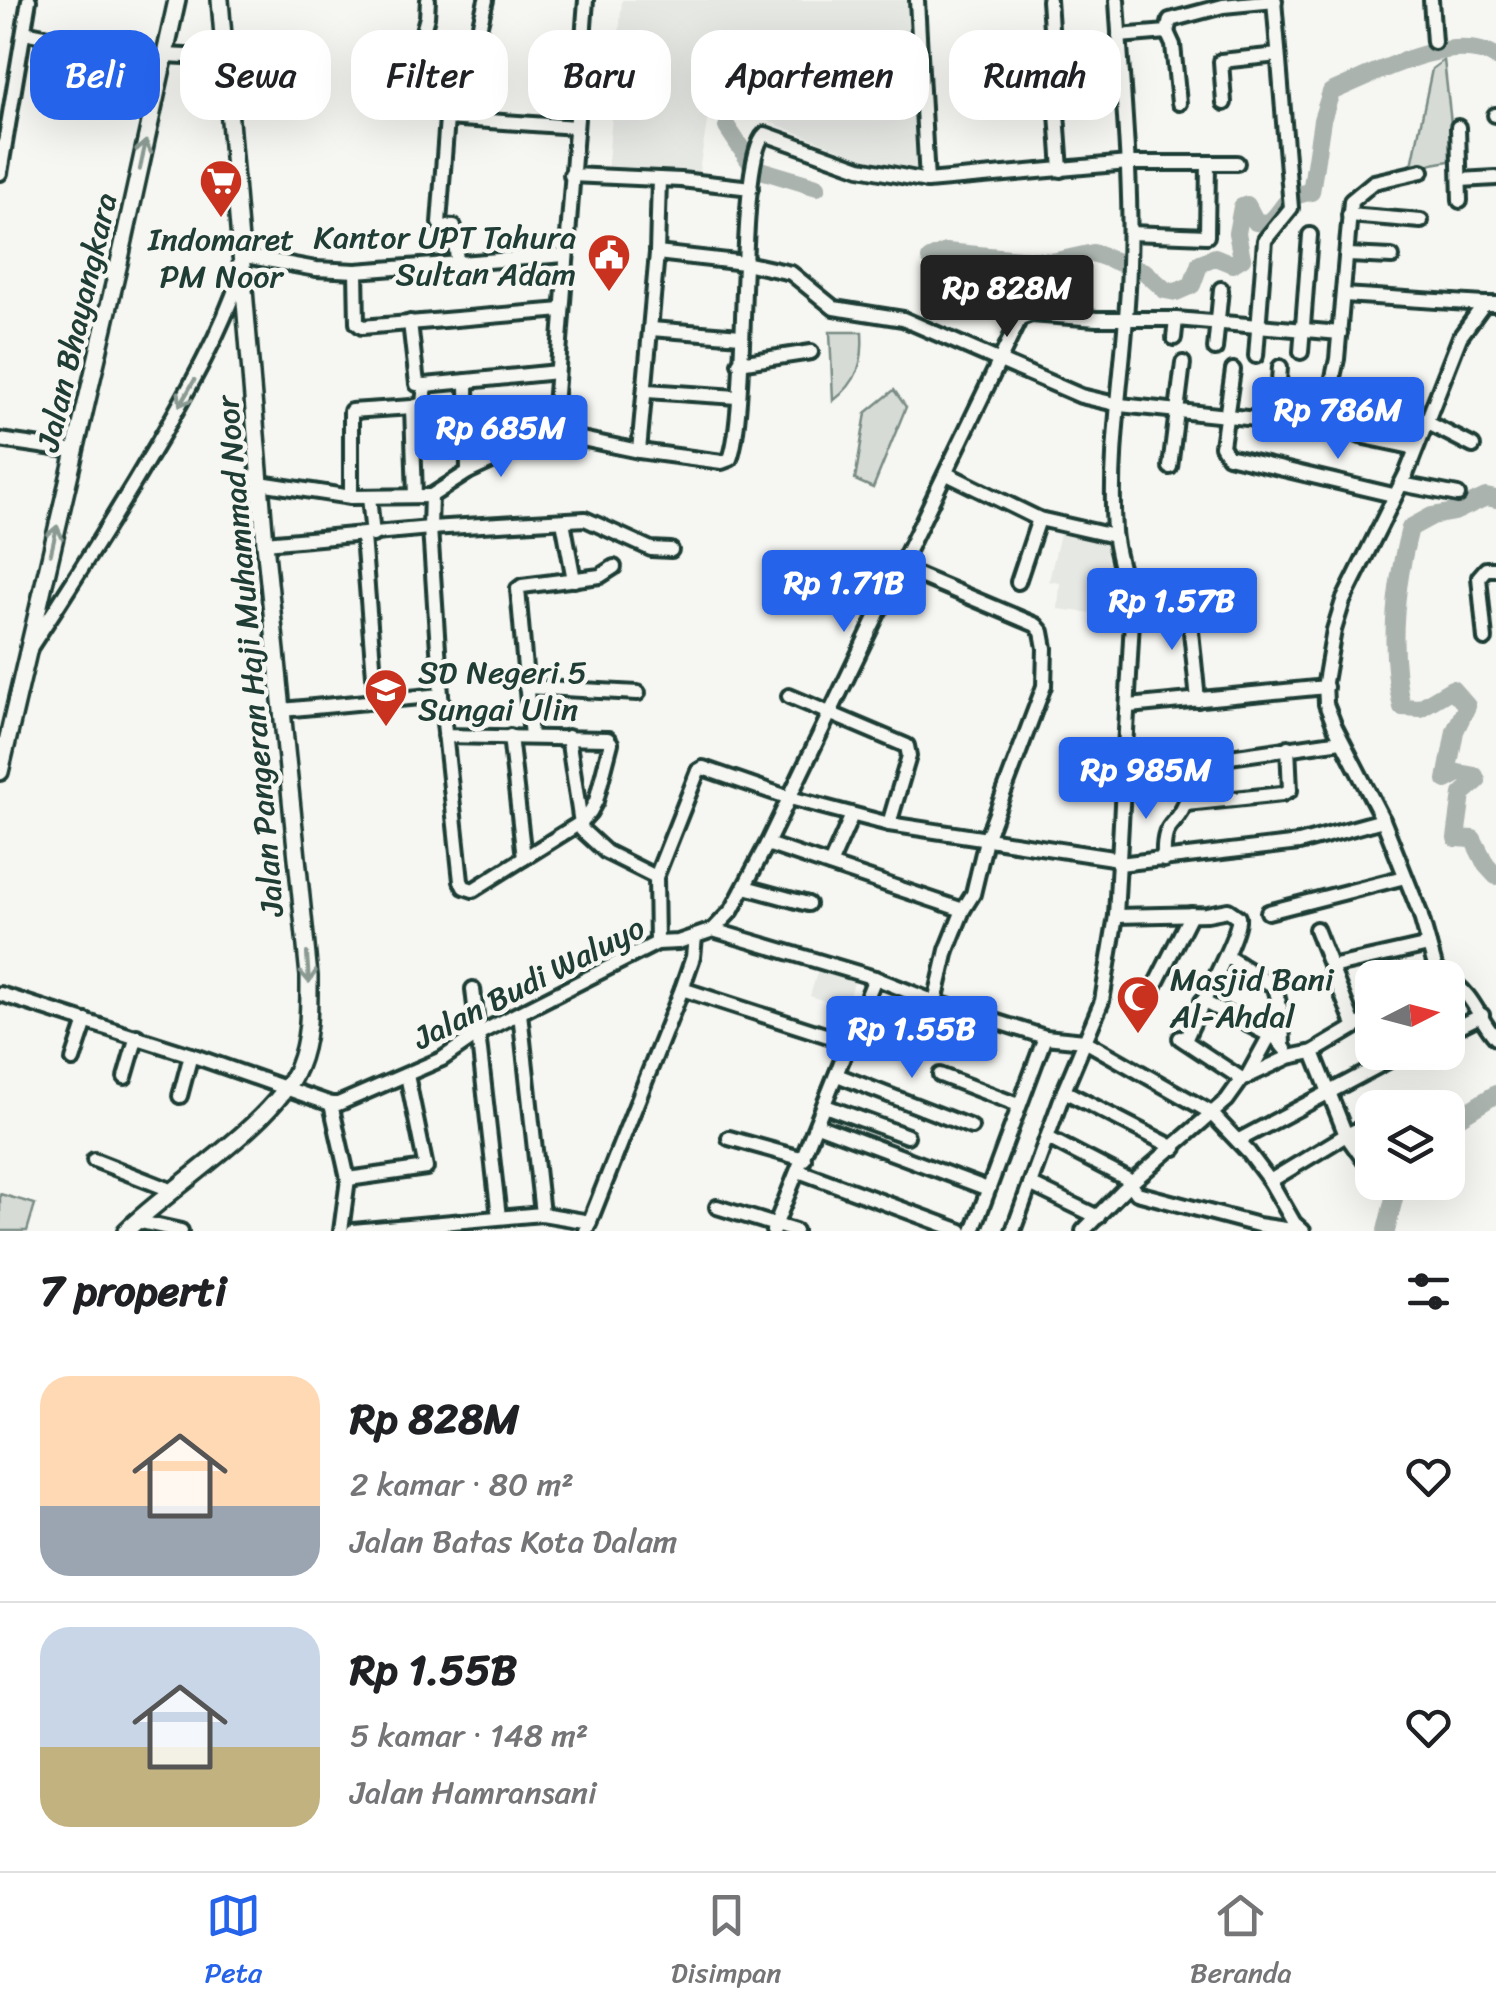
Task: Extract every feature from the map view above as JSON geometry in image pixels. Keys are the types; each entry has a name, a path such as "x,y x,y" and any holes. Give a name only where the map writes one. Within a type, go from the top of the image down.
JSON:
{"main road":[{"name":"Jalan Bhayangkara","path":"0,772 7,708 28,651 177,0"},
{"name":"Jalan Pangeran Haji Muhammad Noor","path":"220,0 223,30"},
{"name":"Jalan Pangeran Haji Muhammad Noor","path":"131,1226 277,1102 288,1088 304,1046 309,1003 230,120"}],"street":[{"path":"0,173 29,0"},
{"path":"423,30 428,0"},
{"path":"479,30 486,0"},
{"path":"553,434 586,0"},
{"path":"917,0 927,181"},
{"path":"1049,0 1060,170"},
{"path":"1117,0 1119,30"},
{"path":"1180,103 1168,23 1173,18 1223,6 1274,0 1290,214 1265,240 1256,356"},
{"path":"1430,0 1434,42"},
{"path":"24,32 180,57"},
{"path":"1121,36 1167,32"},
{"path":"1224,103 1221,60 1278,54"},
{"path":"1016,1230 1064,1091 1102,1000 1116,916 1132,620 1114,536 1112,480 1127,317 1130,233 1121,64"},
{"path":"457,262 454,227 439,224 447,118 576,128"},
{"path":"1458,128 1460,201"},
{"path":"260,482 351,497 431,496 468,472 553,434 639,451 726,461 732,455 757,141 765,134 860,168 927,181 1128,163 1238,163"},
{"path":"1130,233 1207,236 1208,164"},
{"path":"657,253 745,263 797,276 834,308 903,319 1080,396 1120,405 1322,428 1340,333 1352,198 1369,185 1422,171"},
{"path":"571,175 752,188"},
{"path":"1460,180 1496,178"},
{"path":"639,451 647,391 659,179"},
{"path":"1349,215 1421,222"},
{"path":"1301,352 1310,235"},
{"path":"240,255 356,271 565,255"},
{"path":"1348,255 1392,257"},
{"path":"356,271 359,326 562,310"},
{"path":"28,651 130,490 205,361 241,273"},
{"path":"1215,349 1221,289"},
{"path":"1344,295 1490,304"},
{"path":"1434,960 1383,820 1326,704 1329,652 1344,600 1416,448 1460,337 1490,304"},
{"path":"1301,1230 1270,1180 1239,1140 1210,1112 1085,1041 1044,1037 935,1002 876,978 713,930 732,910 767,844 1024,315 1097,320 1176,318 1340,333"},
{"path":"226,317 240,316 246,322"},
{"path":"1174,338 1176,318"},
{"path":"410,322 417,384 557,372"},
{"path":"650,329 741,336"},
{"path":"740,364 811,352"},
{"path":"1170,467 1184,363"},
{"path":"1276,421 1280,367"},
{"path":"1233,370 1222,446 1231,458 1397,489 1458,495"},
{"path":"467,381 468,472"},
{"path":"351,497 351,411 412,408 423,404 425,385"},
{"path":"647,391 737,397"},
{"path":"412,408 415,496"},
{"path":"1426,422 1473,446"},
{"path":"1360,436 1416,448"},
{"path":"0,440 75,451"},
{"path":"946,474 1039,519 1114,536"},
{"path":"431,496 441,694 445,736 464,887 473,890 580,823 596,800 611,743 608,739 568,737 445,736"},
{"path":"369,497 376,701"},
{"path":"265,543 585,519 651,548 671,550"},
{"path":"1018,582 1039,519"},
{"path":"563,521 574,580"},
{"path":"531,736 518,590 522,586 600,576 614,568"},
{"path":"900,568 1040,628 1046,669 1044,686 986,840 976,888 948,950 935,1002"},
{"path":"1485,639 1479,578 1486,569 1496,569"},
{"path":"44,583 46,598 63,597"},
{"path":"1188,602 1198,700"},
{"path":"526,687 638,693"},
{"path":"1130,706 1326,687"},
{"path":"282,710 441,694"},
{"path":"789,696 907,746 909,756 889,824"},
{"path":"510,736 524,858"},
{"path":"568,737 580,823 586,836 606,852 656,877"},
{"path":"1164,860 1165,832 1186,804 1191,768 1196,762 1341,741"},
{"path":"1186,804 1290,790 1288,747"},
{"path":"658,943 656,877 698,771 707,768 852,816 1119,862 1300,843 1383,820"},
{"path":"830,865 852,816"},
{"path":"767,844 963,910"},
{"path":"1268,912 1404,878"},
{"path":"745,887 808,904"},
{"path":"1116,916 1228,910 1238,917 1238,932 1182,1039 1244,1079"},
{"path":"1141,1013 1191,914"},
{"path":"1244,1079 1286,1052 1313,1052 1354,1025 1316,929"},
{"name":"Jalan Budi Waluyo","path":"331,1104 442,1059 478,1034 658,943 713,930"},
{"path":"353,1231 542,1214 588,1226 682,988 696,947 695,937"},
{"path":"1332,967 1430,945"},
{"path":"1226,956 1275,987 1286,1052"},
{"path":"774,1227 876,978"},
{"path":"682,988 850,1043"},
{"path":"473,989 499,1217"},
{"path":"0,994 192,1054 331,1104 348,1179 341,1231"},
{"path":"1465,998 1482,1015 1496,1038"},
{"path":"1202,1001 1270,1035 1286,1052"},
{"path":"520,1013 542,1214"},
{"path":"1465,1024 1482,1015"},
{"path":"73,1060 86,1020"},
{"path":"1084,1231 1130,1184 1227,1100 1270,1035"},
{"path":"125,1076 137,1036"},
{"path":"973,1231 1044,1037"},
{"path":"1313,1052 1346,1135 1355,1148"},
{"path":"180,1096 192,1054"},
{"path":"1239,1140 1369,1070"},
{"path":"837,1075 971,1126"},
{"path":"940,1075 1018,1105"},
{"path":"348,1179 426,1168 407,1076"},
{"path":"1064,1091 1175,1148"},
{"path":"825,1106 907,1136"},
{"path":"818,1124 988,1189"},
{"path":"1270,1180 1355,1131"},
{"path":"729,1138 960,1231"},
{"path":"1048,1138 1127,1179 1137,1194 1258,1228 1301,1230"},
{"path":"94,1160 173,1192"},
{"path":"1030,1184 1098,1217"},
{"path":"717,1207 795,1231"},
{"path":"131,1226 182,1231"}],"shaded area":[{"path":"622,0 913,0 915,30 691,30 691,120 707,120 698,177 607,174 612,120 671,120 671,30 619,30"},
{"path":"1444,60 1455,160 1432,164 1410,175 1432,69"},
{"path":"765,120 921,120 924,169 872,162"},
{"path":"830,332 862,332 858,371 833,401"},
{"path":"894,390 906,407 873,488 855,480 866,413"},
{"path":"1061,529 1109,539 1107,561 1114,565 1110,615 1058,609 1060,583 1049,581"},
{"path":"819,966 856,976 849,999 861,1003 858,1012 810,996"},
{"path":"0,1194 35,1204 27,1231 0,1231"}],"waterway":[{"path":"930,259 946,252 1052,262 1093,253 1145,272 1165,290 1176,292 1192,285 1200,263 1215,257 1232,264 1242,258 1237,233 1242,207 1247,205 1256,222 1269,223 1290,199 1311,192 1322,120 1331,92 1436,52 1478,50 1496,57"},
{"path":"727,127 754,168 817,187"},
{"path":"1496,499 1486,497 1410,528 1400,572 1394,640 1402,707 1420,708 1452,689 1467,706 1455,731 1446,780 1459,773 1475,776 1477,781 1462,794 1456,838 1473,839 1496,876"},
{"path":"1465,1113 1496,1094"},
{"path":"1386,1231 1394,1200"}],"place":[{"name":"Indomaret PM Noor","path":"221,219"},
{"name":"Kantor UPT Tahura Sultan Adam","path":"609,293"},
{"name":"SD Negeri 5 Sungai Ulin","path":"386,728"},
{"name":"Masjid Bani Al-Ahdal","path":"1138,1035"}]}
